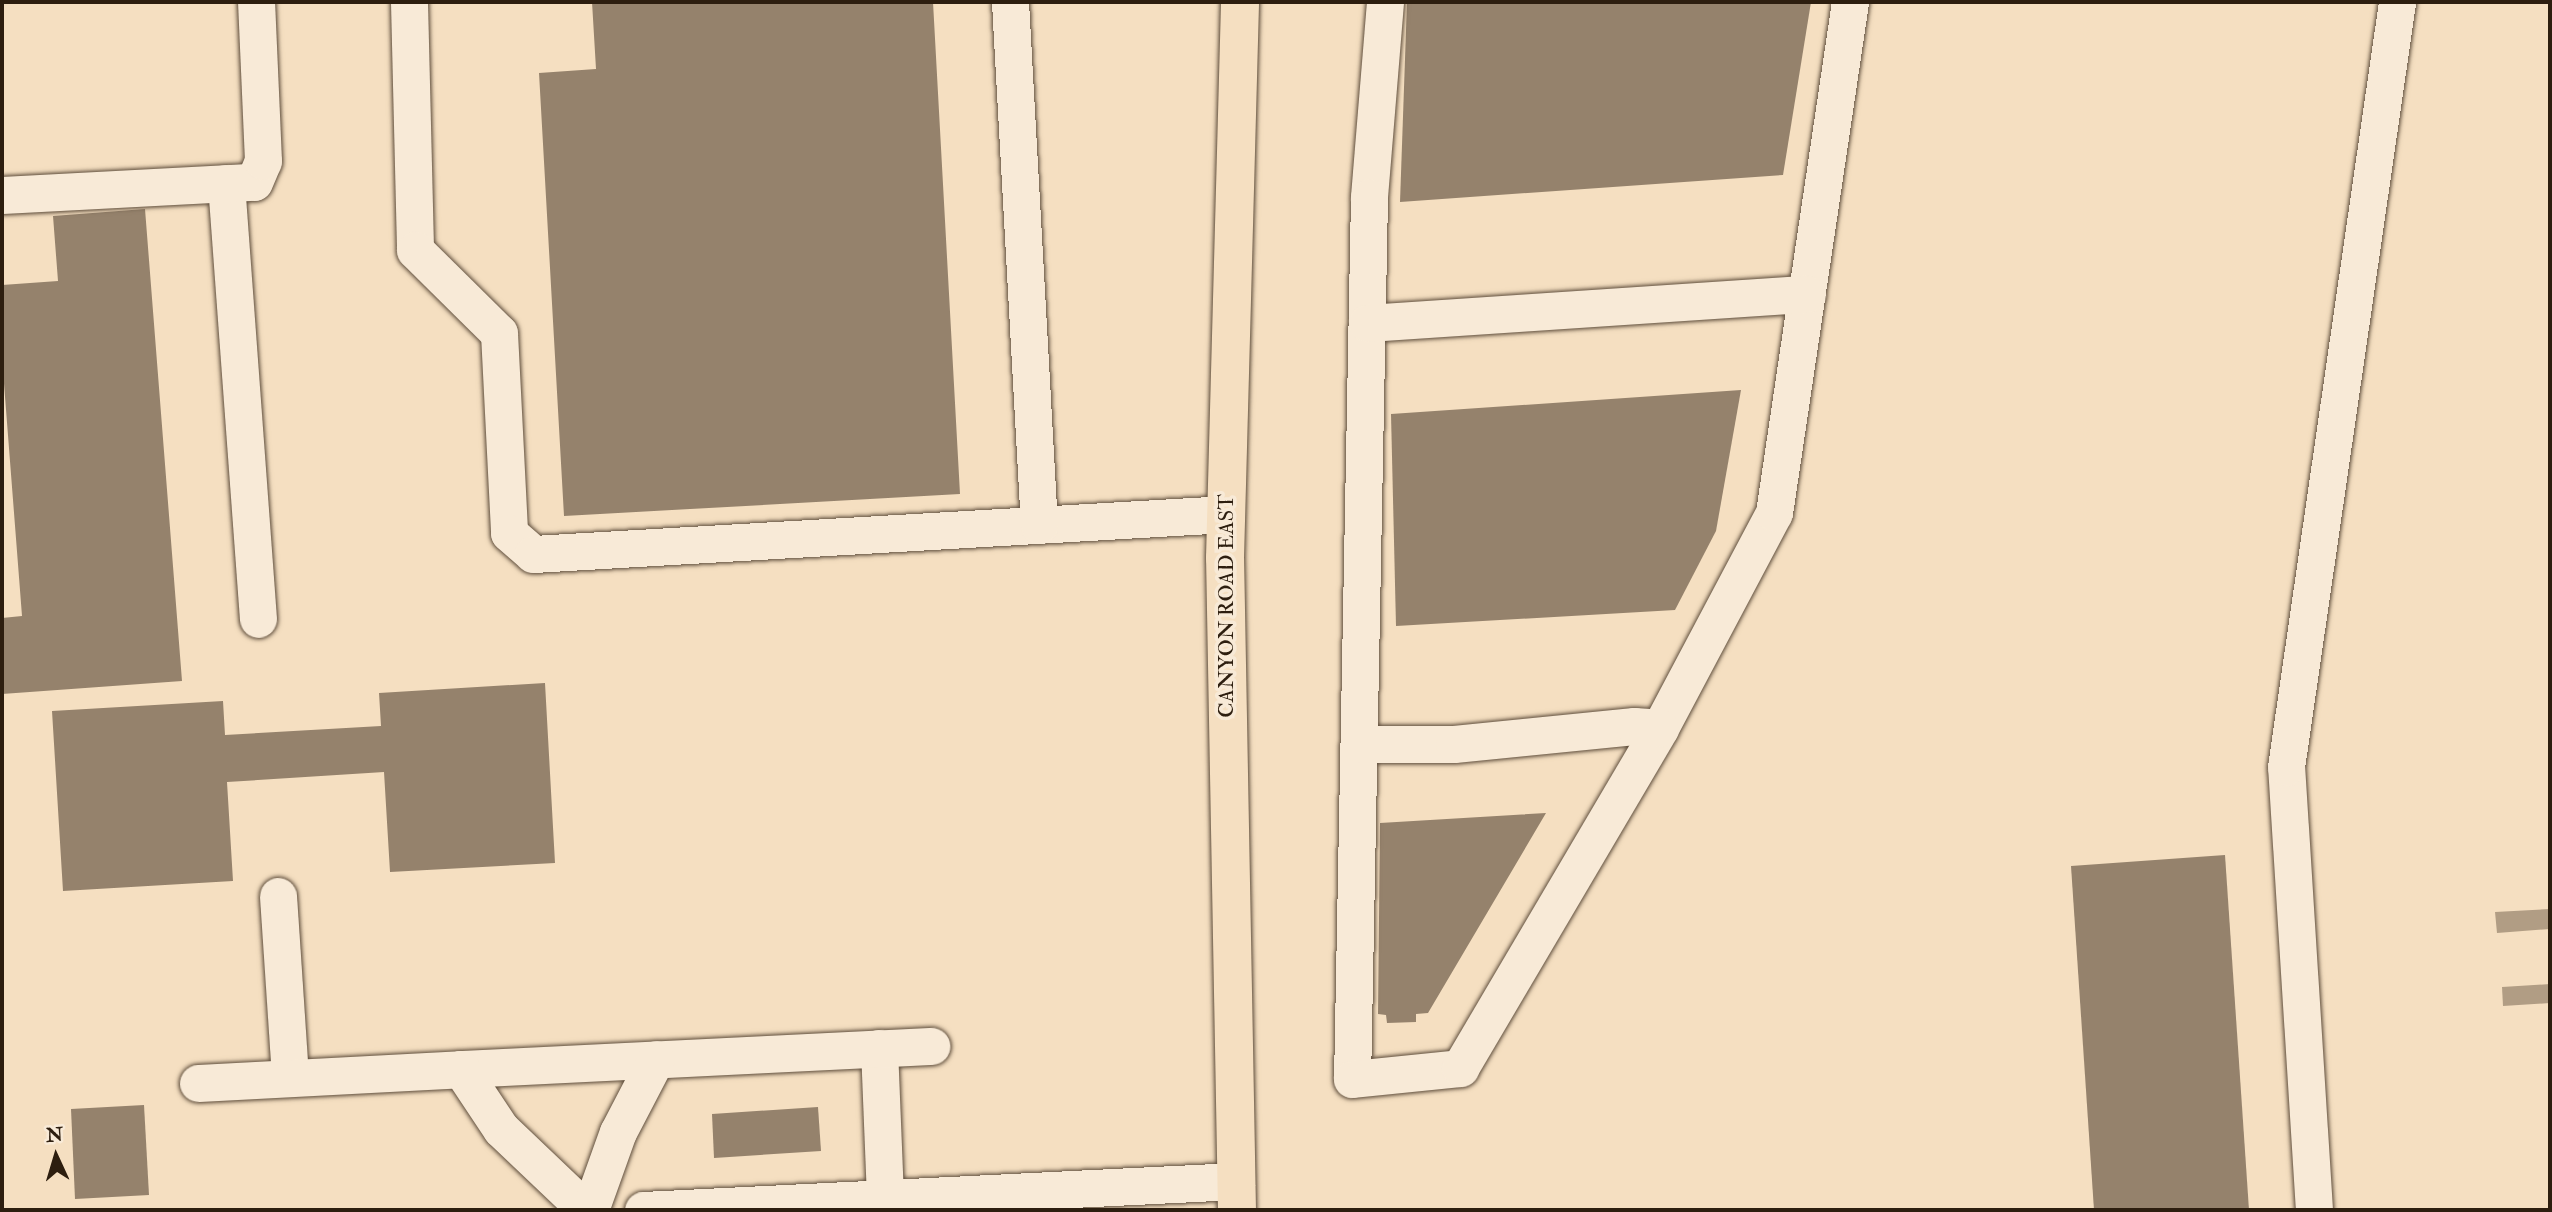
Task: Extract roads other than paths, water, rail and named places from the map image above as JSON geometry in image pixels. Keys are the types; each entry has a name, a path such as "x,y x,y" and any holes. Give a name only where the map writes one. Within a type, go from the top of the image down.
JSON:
{"main road":[{"name":"CANYON ROAD EAST","path":"1237,1196 1226,514 1240,2"}],"street":[{"path":"2,195 254,181 263,161 256,2"},
{"path":"410,2 415,250 499,333 509,533 533,554 1226,514"},
{"path":"1010,2 1039,525"},
{"path":"1385,2 1369,197 1352,1079 1460,1068 1660,728 1774,513 1850,2"},
{"path":"2314,1210 2286,767 2397,2"},
{"path":"226,183 258,619"},
{"path":"1367,323 1807,294"},
{"path":"1360,744 1454,744 1634,726 1660,728"},
{"path":"278,896 290,1078"},
{"path":"198,1083 931,1046"},
{"path":"879,1048 885,1198"},
{"path":"461,1069 502,1129 588,1210 618,1132 656,1059"},
{"path":"643,1210 885,1198 1237,1196"}]}
